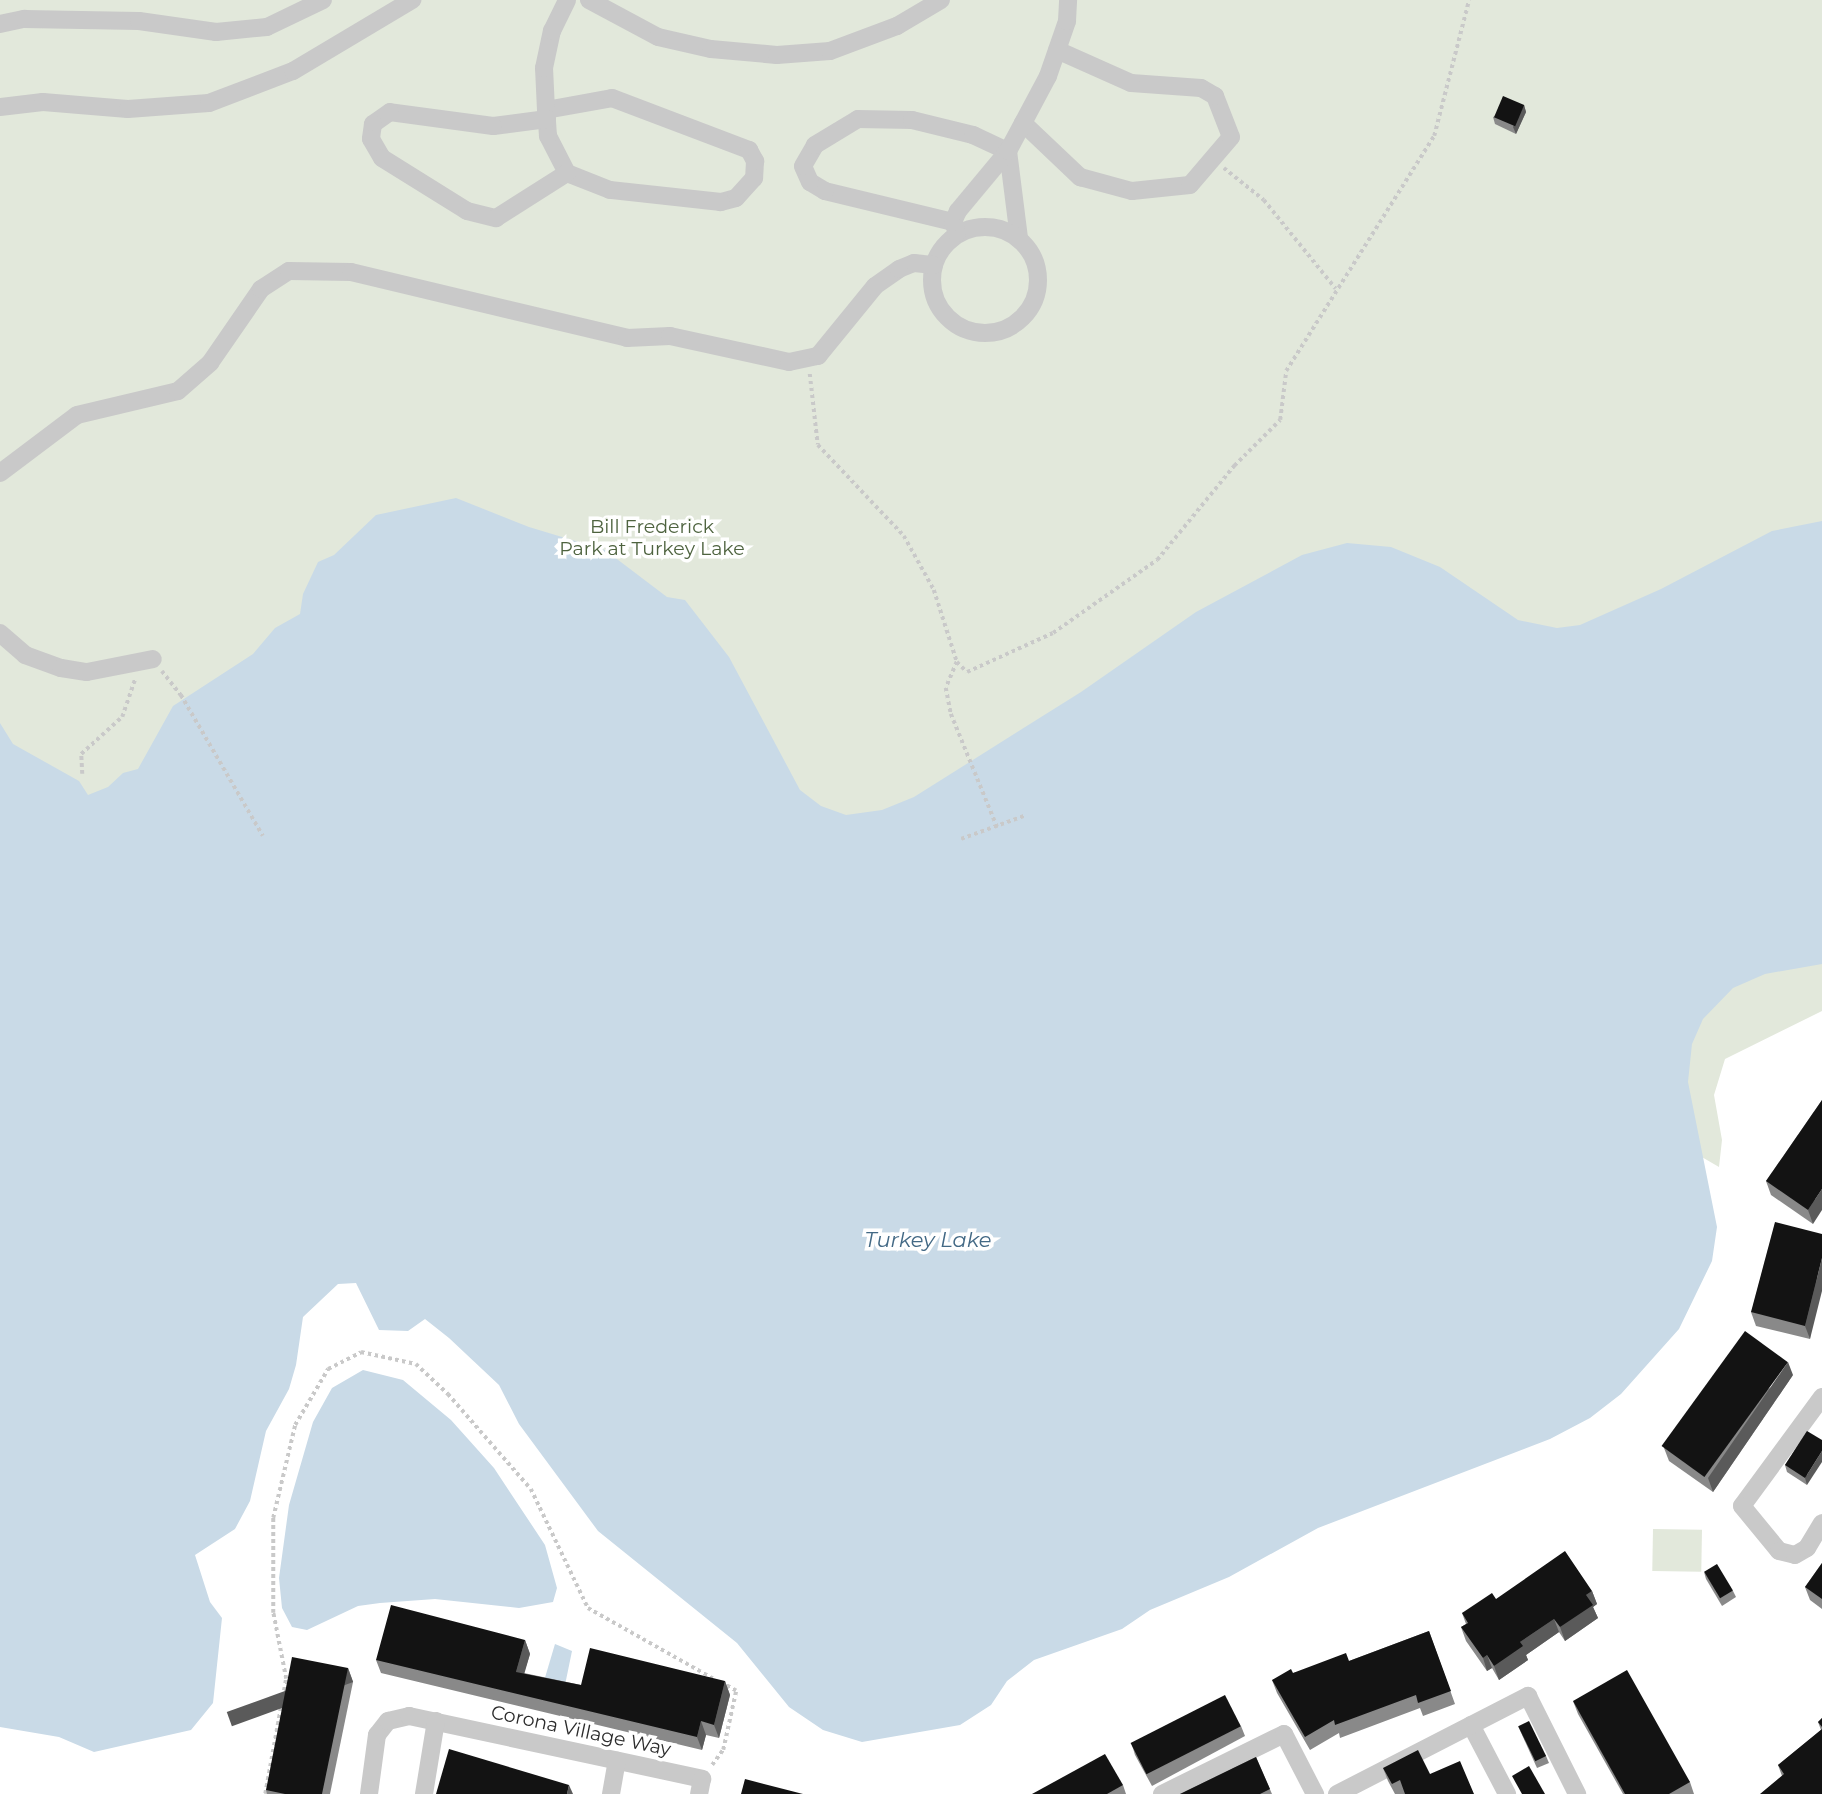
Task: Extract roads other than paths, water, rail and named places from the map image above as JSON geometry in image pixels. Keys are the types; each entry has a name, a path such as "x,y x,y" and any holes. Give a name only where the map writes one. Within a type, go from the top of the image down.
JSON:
{"lane":[{"path":"0,24 24,19 139,21 216,32 268,27 323,0"},
{"path":"0,107 43,102 128,108 209,103 293,71 412,0"},
{"path":"567,0 552,31 544,68 546,115 552,146 567,173 610,190 721,202 736,198 754,178 755,161 749,150 725,138 612,98 546,115 493,126 390,112 373,124 371,139 382,158 392,165 467,211 496,218 567,173"},
{"path":"589,0 658,37 711,49 777,55 830,51 897,26 941,0"},
{"path":"1008,151 1019,238 1037,266 1039,280 1034,302 1020,320 1005,330 978,333 950,321 939,308 931,279 934,264 955,228 1008,151 1023,123 1057,50 1067,21 1068,0"},
{"path":"1023,123 1080,177 1109,187 1132,191 1190,185 1231,137 1215,96 1201,88 1131,83 1090,68 1057,50"},
{"path":"1008,151 973,135 912,120 858,119 815,145 803,166 810,182 825,191 955,228 994,227 1019,238"},
{"path":"0,473 77,415 178,391 210,363 261,289 289,271 351,272 627,338 670,336 789,362 818,356 875,286 914,263 934,264"},
{"path":"0,634 25,655 61,668 87,672 152,659"},
{"path":"1822,1397 1742,1506 1779,1551 1795,1555 1807,1548 1822,1523"},
{"path":"1337,1794 1528,1696 1577,1794"},
{"name":"Corona Village Way","path":"369,1794 377,1735 388,1721 409,1716 617,1761 700,1786"},
{"path":"424,1794 436,1721"},
{"path":"1471,1725 1507,1794"},
{"path":"1162,1794 1284,1734 1315,1794"},
{"path":"611,1794 617,1761"}],"water":[{"name":"Turkey Lake","path":"456,498 529,527 605,550 667,597 685,600 729,657 800,790 821,806 846,815 882,810 914,797 1081,692 1196,612 1302,555 1347,543 1391,547 1440,567 1518,620 1557,628 1580,625 1661,589 1772,531 1822,521 1822,964 1765,974 1733,988 1703,1019 1692,1044 1688,1082 1717,1227 1712,1261 1679,1329 1621,1394 1590,1418 1550,1439 1318,1528 1229,1577 1150,1610 1122,1629 1034,1660 1007,1681 991,1705 960,1725 862,1742 823,1730 789,1707 737,1643 598,1531 519,1424 499,1385 449,1338 425,1319 408,1331 379,1330 356,1283 338,1284 303,1317 296,1365 289,1389 266,1431 250,1501 235,1529 195,1555 210,1602 222,1618 213,1703 191,1730 94,1752 59,1737 0,1727 0,723 13,744 79,781 88,795 108,787 123,773 138,769 173,706 253,654 275,628 300,614 303,594 318,562 334,555 376,515"},
{"path":"363,1370 403,1380 451,1420 494,1468 545,1545 557,1588 553,1602 519,1608 435,1599 380,1603 358,1606 307,1630 292,1627 282,1608 279,1578 289,1505 313,1422 332,1388"},
{"path":"555,1644 572,1651 565,1685 544,1681"}],"park label":[{"name":"Bill Frederick Park at Turkey Lake","path":"652,538"}]}
